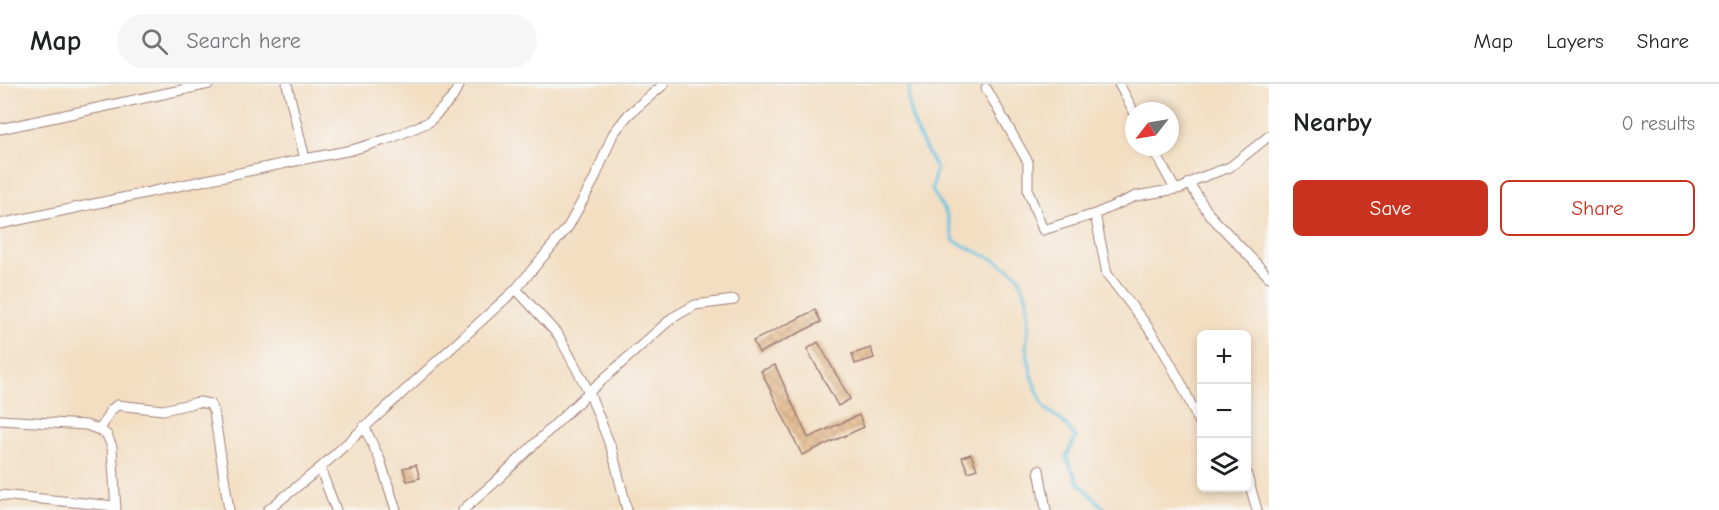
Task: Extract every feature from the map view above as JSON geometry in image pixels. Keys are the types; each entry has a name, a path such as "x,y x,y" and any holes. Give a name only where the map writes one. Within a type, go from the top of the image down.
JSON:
{"street":[{"path":"0,129 209,84"},
{"path":"287,84 305,159"},
{"path":"0,224 352,150 391,138 429,122 452,98 460,84"},
{"path":"268,510 320,468 516,289 568,227 594,180 613,134 628,114 664,84"},
{"path":"1119,84 1129,102"},
{"path":"986,88 1028,162 1028,191 1042,230 1095,214 1136,196 1182,188 1230,166 1269,136"},
{"path":"1157,156 1175,189"},
{"path":"1189,183 1209,214 1269,277"},
{"path":"1095,214 1107,274 1162,348 1197,417"},
{"path":"516,289 559,336 589,392 612,450 627,510"},
{"path":"463,510 589,392 680,312 695,305 734,300"},
{"path":"100,430 110,411 117,405 163,410 200,402 210,404 214,412 229,510"},
{"path":"0,420 86,426 100,430 107,435 112,447 116,508 0,495"},
{"path":"364,426 380,460 396,510"},
{"path":"320,468 336,510"},
{"path":"1039,470 1046,510"},
{"path":"1251,489 1257,510"}],"building":[{"path":"815,310 821,322 759,353 753,341"},
{"path":"818,342 850,399 838,406 807,349"},
{"path":"871,348 874,358 855,364 852,354"},
{"path":"775,365 808,438 859,415 864,427 802,455 761,371"},
{"path":"971,454 977,469 968,472 962,457"},
{"path":"416,465 420,478 407,481 403,468"}],"waterway":[{"path":"911,84 908,93 911,115 920,139 936,168 932,190 946,213 954,241 997,261 1018,275 1027,298 1029,324 1026,347 1033,381 1045,408 1062,421 1076,437 1066,457 1078,482 1106,510"}]}
